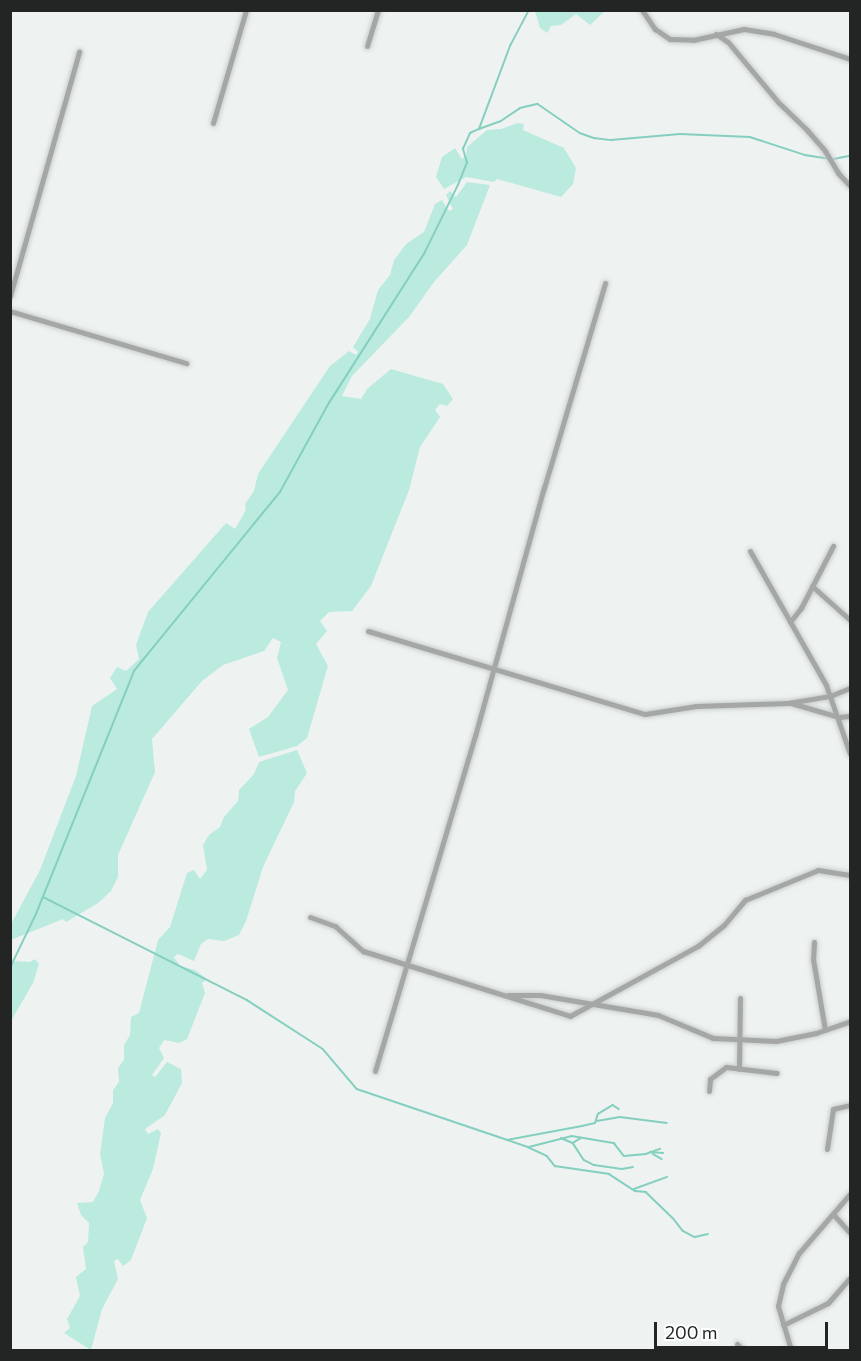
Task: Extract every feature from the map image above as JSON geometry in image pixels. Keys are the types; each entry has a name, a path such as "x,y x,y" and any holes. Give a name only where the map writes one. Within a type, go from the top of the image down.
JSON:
{"street":[{"path":"213,123 246,10"},
{"path":"367,46 378,10"},
{"path":"642,10 655,29 670,39 693,40 744,29 774,34 850,59"},
{"path":"716,34 728,42 778,102 807,130 850,186"},
{"path":"10,296 79,52"},
{"path":"375,1071 605,283"},
{"path":"10,311 186,363"},
{"path":"790,622 801,608 833,546"},
{"path":"750,551 830,696 840,717 850,754"},
{"path":"812,585 850,620"},
{"path":"368,631 645,714 696,706 788,702 830,696 850,688"},
{"path":"788,702 840,717 850,716"},
{"path":"310,917 335,926 363,951 570,1016 698,946 724,925 745,900 818,870 850,875"},
{"path":"814,942 813,959 825,1030"},
{"path":"504,995 540,994 658,1015 713,1038 776,1041 825,1030 850,1021"},
{"path":"740,998 740,1069"},
{"path":"709,1091 710,1079 726,1067 777,1073"},
{"path":"827,1149 833,1109 850,1105"},
{"path":"790,1350 778,1301 783,1284 799,1253 850,1194"},
{"path":"832,1214 850,1233"},
{"path":"783,1325 828,1303 850,1278"},
{"path":"737,1344 743,1350"}],"green space":[{"path":"535,11 605,11 590,25 576,14 561,25 551,26 547,33 540,28"},
{"path":"518,123 524,124 523,130 564,148 576,168 573,184 561,197 497,179 494,182 466,177 444,189 436,177 442,157 455,148 462,159 466,156 467,147 487,130 501,129"},
{"path":"467,182 490,185 467,245 434,282 409,317 352,376 342,396 361,399 367,389 391,369 443,384 453,399 447,406 440,404 435,410 440,417 420,447 409,490 371,586 352,611 329,612 320,621 327,631 316,644 328,666 307,738 297,746 259,757 249,729 268,717 288,690 277,658 281,642 273,638 264,651 223,665 202,681 152,739 155,772 118,855 118,877 111,891 98,903 66,922 63,919 11,940 11,924 40,870 76,776 92,706 117,689 110,678 117,667 126,671 139,659 136,645 148,612 226,523 235,529 246,510 245,504 254,491 258,474 330,366 349,351 356,355 358,352 353,347 370,319 378,290 390,275 394,260 406,244 424,232 435,204 442,200 449,211 453,209 446,195 450,191 456,197"},
{"path":"297,750 307,773 295,791 294,802 263,867 246,921 239,935 224,941 208,939 201,944 194,961 178,954 174,957 180,966 195,970 207,979 202,983 205,993 187,1039 179,1043 164,1040 159,1048 164,1058 152,1075 155,1077 167,1062 181,1069 182,1083 165,1115 145,1129 148,1134 158,1129 161,1133 153,1169 140,1200 147,1218 131,1260 123,1266 118,1259 114,1261 118,1279 102,1309 91,1350 64,1333 70,1328 67,1319 80,1296 76,1277 86,1269 83,1247 88,1242 89,1223 81,1215 77,1203 93,1202 104,1174 100,1154 105,1118 113,1103 113,1090 119,1082 118,1068 124,1060 124,1045 130,1035 131,1017 139,1013 158,940 170,927 187,873 194,870 200,879 207,870 203,845 209,835 220,827 224,817 238,801 239,790 254,774 259,762"},
{"path":"35,959 39,964 33,983 11,1021 11,961 30,962"}],"waterway":[{"path":"10,968 36,914 134,671 280,492 329,403 424,254 467,163 463,149 470,133 479,129 510,46 529,10"},
{"path":"479,129 501,121 520,108 538,104 580,133 594,138 611,140 680,134 750,137 805,155 829,159"},
{"path":"834,159 850,156"},
{"path":"43,897 247,1000 323,1049 357,1089 528,1147 547,1156 555,1166 609,1174 635,1191 646,1192 683,1231 695,1237 708,1234"},
{"path":"507,1140 595,1123 598,1114 613,1105 619,1109"},
{"path":"597,1121 620,1117 667,1123"},
{"path":"529,1147 572,1136 614,1143 624,1156 646,1154 660,1149"},
{"path":"561,1138 573,1143 581,1138"},
{"path":"573,1143 584,1160 594,1165 622,1169 633,1167"},
{"path":"650,1152 663,1153"},
{"path":"653,1154 662,1159"},
{"path":"634,1189 667,1177"}]}
